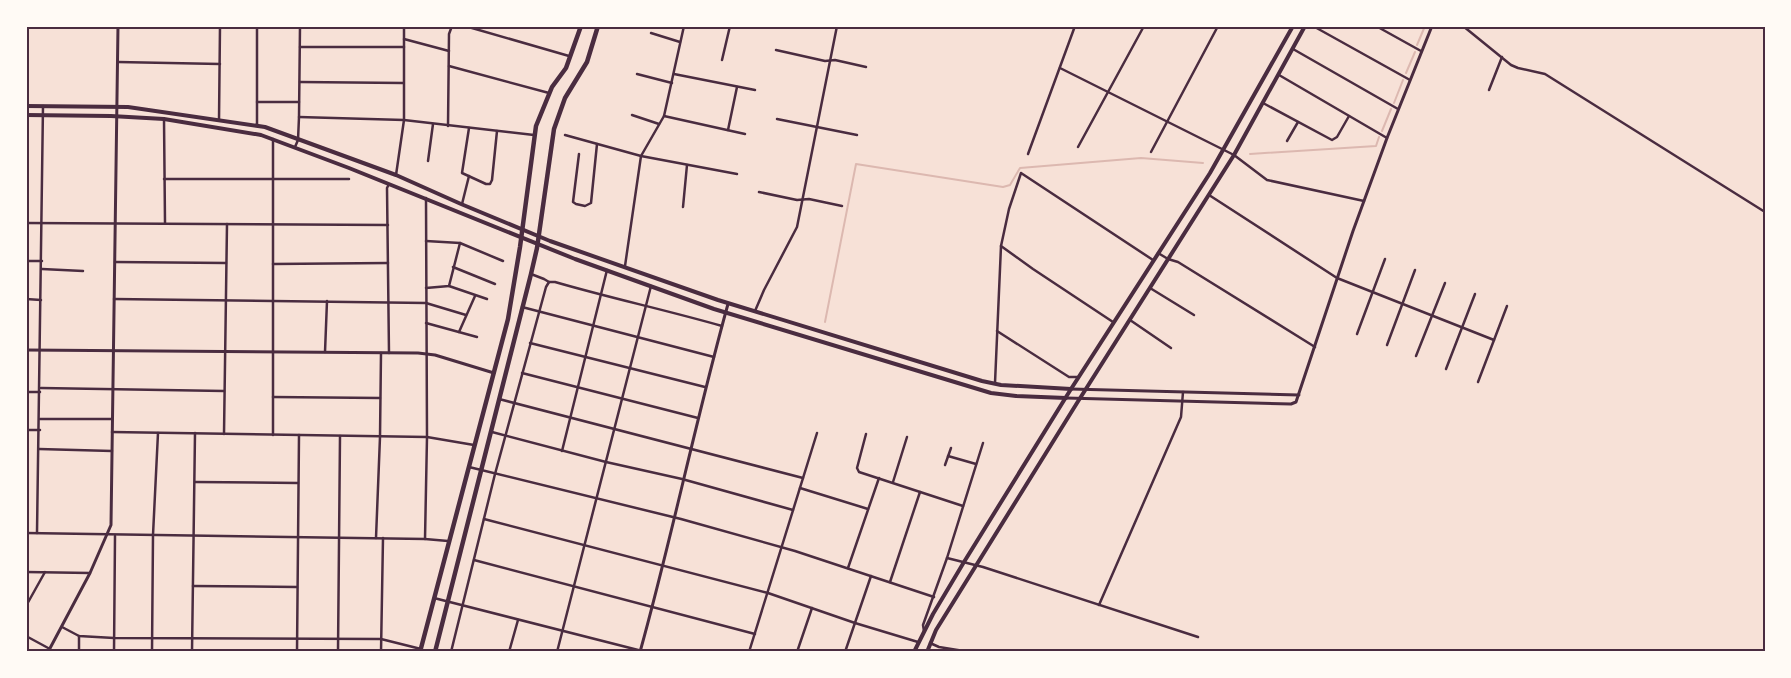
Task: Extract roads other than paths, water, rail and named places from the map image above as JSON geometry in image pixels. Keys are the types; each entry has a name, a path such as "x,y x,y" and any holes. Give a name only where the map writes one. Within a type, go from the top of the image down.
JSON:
{"main road":[{"path":"421,650 508,319 523,229 536,126 549,94 566,68 581,26"},
{"path":"435,652 531,274 552,138 565,98 587,62 598,26"},
{"path":"914,652 964,562 1078,377 1224,149 1292,26"},
{"path":"926,652 936,630 1234,155 1305,26"},
{"path":"26,106 162,111 257,125 396,175 538,236 728,304 995,384 1071,389"},
{"path":"26,115 118,116 164,119 256,134 295,147 426,198 521,238 725,312 990,393 1066,398"}],"street":[{"path":"26,44 27,26"},
{"path":"26,636 49,650 90,573 111,525 118,26"},
{"path":"219,120 220,26"},
{"path":"257,26 257,125"},
{"path":"295,147 298,140 300,117 300,26"},
{"path":"396,175 404,120 404,26"},
{"path":"448,126 449,34 452,26"},
{"path":"465,26 571,56"},
{"path":"625,266 640,156 664,116 684,26"},
{"path":"722,60 730,26"},
{"path":"754,312 795,232 837,26"},
{"path":"1028,154 1075,26"},
{"path":"1078,147 1144,26"},
{"path":"1151,152 1218,26"},
{"path":"1313,26 1410,80"},
{"path":"1376,26 1421,51"},
{"path":"1066,398 1292,404 1296,402 1364,201 1398,109 1432,26"},
{"path":"1463,26 1518,68 1545,74 1765,212"},
{"path":"651,33 681,42"},
{"path":"404,39 449,51"},
{"path":"300,47 404,47"},
{"path":"1293,49 1398,109"},
{"path":"776,50 825,61 835,60 866,67"},
{"path":"1489,90 1502,57"},
{"path":"118,62 220,64"},
{"path":"449,66 549,94"},
{"path":"1060,68 1224,149 1267,180 1364,201"},
{"path":"637,74 672,83"},
{"path":"674,74 755,90"},
{"path":"1279,75 1387,138"},
{"path":"300,82 404,83"},
{"path":"728,130 738,87"},
{"path":"257,102 299,102"},
{"path":"1263,103 1332,140 1335,139 1349,116"},
{"path":"38,533 43,106"},
{"path":"632,115 659,124"},
{"path":"664,116 746,134"},
{"path":"300,117 404,120 535,135"},
{"path":"777,118 856,135"},
{"path":"164,119 165,224"},
{"path":"1287,141 1298,122"},
{"path":"428,161 433,124"},
{"path":"469,128 462,173 490,184 492,180 496,131"},
{"path":"565,135 640,156 737,174"},
{"path":"272,435 273,139"},
{"path":"579,154 574,202 586,206 591,203 597,144"},
{"path":"683,207 687,165"},
{"path":"995,384 1001,246 1021,173 1153,260"},
{"path":"461,204 470,176"},
{"path":"164,179 349,180"},
{"path":"389,184 387,188 389,353"},
{"path":"759,192 842,206"},
{"path":"1209,195 1337,278 1494,340"},
{"path":"425,539 427,437 426,198"},
{"path":"26,223 388,224"},
{"path":"224,434 227,224"},
{"path":"426,241 460,243 503,261"},
{"path":"449,286 460,243"},
{"path":"1001,246 1113,322"},
{"path":"1158,253 1178,262 1315,347"},
{"path":"1357,334 1384,259"},
{"path":"26,261 42,261"},
{"path":"115,262 227,263"},
{"path":"273,264 388,263"},
{"path":"453,267 494,284"},
{"path":"42,269 83,271"},
{"path":"562,451 607,270"},
{"path":"1387,345 1415,270"},
{"path":"531,274 549,282 646,305 722,326"},
{"path":"451,652 495,474 539,311 549,282"},
{"path":"1416,356 1445,283"},
{"path":"426,288 449,286 487,299"},
{"path":"557,652 651,286"},
{"path":"1150,288 1194,315"},
{"path":"1446,369 1475,294"},
{"path":"459,332 475,296"},
{"path":"26,299 42,300"},
{"path":"114,299 426,303 466,315"},
{"path":"325,352 326,301"},
{"path":"640,651 663,565 705,387 728,304"},
{"path":"1478,382 1507,306"},
{"path":"522,307 714,357"},
{"path":"1130,320 1171,348"},
{"path":"426,323 477,336"},
{"path":"997,331 1069,377 1078,377"},
{"path":"530,343 705,387"},
{"path":"26,350 426,354 494,373"},
{"path":"376,538 381,353"},
{"path":"522,373 698,418"},
{"path":"1071,389 1299,395"},
{"path":"26,392 40,390 224,391"},
{"path":"1099,605 1181,417 1183,392"},
{"path":"273,397 380,398"},
{"path":"498,399 803,478"},
{"path":"40,419 112,419"},
{"path":"26,430 40,430"},
{"path":"112,432 427,437 474,445"},
{"path":"490,432 606,462 682,479 793,510"},
{"path":"152,652 153,535 158,433"},
{"path":"192,652 195,433"},
{"path":"749,652 817,433"},
{"path":"866,434 858,470 963,506"},
{"path":"297,652 299,435"},
{"path":"338,652 340,436"},
{"path":"893,482 907,437"},
{"path":"924,631 923,626 947,558 983,442"},
{"path":"945,465 950,448"},
{"path":"39,449 112,450"},
{"path":"948,456 976,464"},
{"path":"468,467 674,518 848,568 934,597"},
{"path":"848,568 878,478"},
{"path":"195,482 298,483"},
{"path":"800,487 868,509"},
{"path":"890,582 920,492"},
{"path":"484,519 768,593 855,623 918,642"},
{"path":"26,533 115,536 383,538 425,539 448,542"},
{"path":"114,652 115,536"},
{"path":"381,652 383,538"},
{"path":"947,558 1198,637"},
{"path":"474,560 755,634"},
{"path":"26,572 90,573"},
{"path":"26,606 46,572"},
{"path":"845,652 871,576"},
{"path":"193,586 297,588"},
{"path":"434,598 646,652"},
{"path":"797,652 812,608"},
{"path":"509,652 518,620"},
{"path":"62,627 79,636 114,638 381,639 421,650"},
{"path":"78,652 79,636"},
{"path":"930,642 945,648 970,652"}],"waterway":[{"path":"1417,45 1425,26"},
{"path":"1406,73 1415,52"},
{"path":"1394,103 1403,80"},
{"path":"1382,131 1391,109"},
{"path":"1250,154 1376,146 1379,137"},
{"path":"825,322 856,164 1003,187 1010,185 1020,168 1141,158 1203,163"}]}
